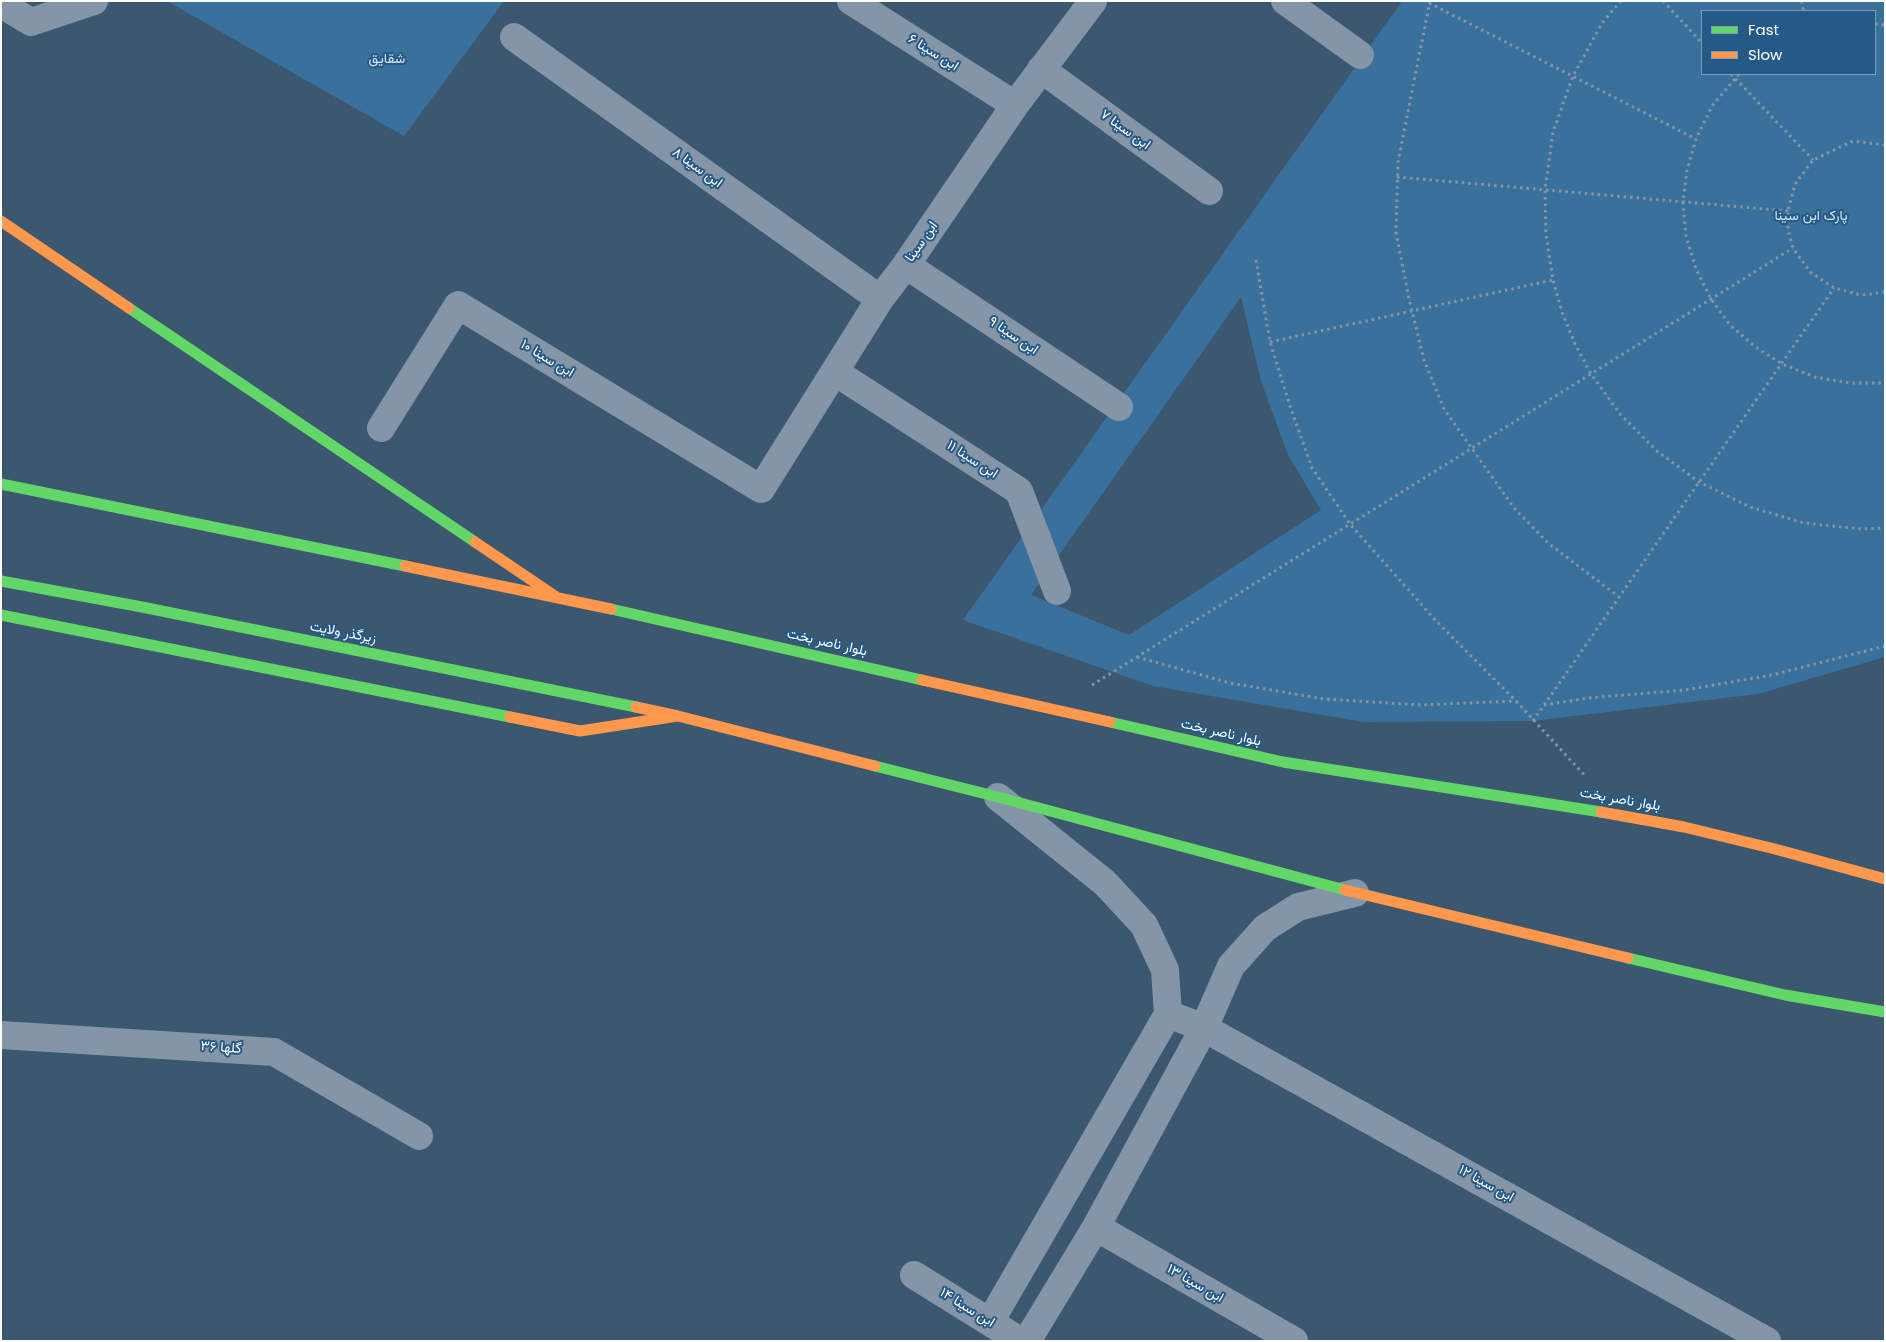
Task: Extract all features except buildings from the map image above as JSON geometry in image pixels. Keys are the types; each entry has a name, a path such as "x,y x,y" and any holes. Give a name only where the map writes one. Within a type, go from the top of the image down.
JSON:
{"main road":[{"path":"1,220 555,596"},
{"path":"1,484 555,596"},
{"name":"زیرگذر ولایت","path":"1,581 142,607 678,716"},
{"name":"بلوار ناصر بخت","path":"555,596 1283,762 1589,810 1684,827 1885,879"},
{"path":"1,615 580,731 678,716 998,797 1355,893 1775,992 1885,1012"}],"street":[{"path":"31,22 48,1"},
{"path":"1,4 31,22 94,1"},
{"name":"ابن سینا ۶","path":"851,1 1015,105"},
{"name":"ابن سینا","path":"761,489 880,299 906,265 1015,105 1093,1"},
{"path":"1285,1 1360,55"},
{"name":"ابن سینا ۸","path":"514,37 880,299"},
{"name":"ابن سینا ۷","path":"1041,69 1209,191"},
{"name":"ابن سینا ۹","path":"906,265 1119,406"},
{"name":"ابن سینا ۱۰","path":"381,428 458,305 761,489"},
{"name":"ابن سینا ۱۱","path":"835,372 1019,491 1057,591"},
{"path":"990,1322 1168,1014 1165,970 1144,925 1105,883 998,797"},
{"path":"1027,1341 1096,1227 1204,1028 1231,966 1265,928 1298,907 1355,893"},
{"name":"ابن سینا ۱۲","path":"1168,1014 1204,1028 1767,1341"},
{"name":"۳۶ گلها","path":"1,1035 274,1052 419,1136"},
{"name":"ابن سینا ۱۳","path":"1096,1227 1294,1341"},
{"name":"ابن سینا ۱۴","path":"914,1275 1020,1341"}],"path":[{"path":"1621,1 1602,24 1572,76 1553,132 1545,190 1546,235 1553,280 1562,312 1575,344 1591,374 1621,415 1657,451 1699,482 1750,507 1804,523 1861,529 1885,528"},
{"path":"1663,1 1701,42"},
{"path":"1619,597 1548,543 1514,508 1444,409 1424,360 1396,232 1398,162 1430,2 1696,138"},
{"path":"1732,75 1813,160"},
{"path":"1739,75 1712,106 1696,138 1687,170 1683,202 1686,236 1693,260 1711,299 1730,325 1754,346 1782,364 1815,377 1850,383 1885,383"},
{"path":"1885,145 1853,141 1813,160 1795,184 1788,211 1788,230 1794,248 1810,272 1834,288 1861,295 1885,292"},
{"path":"1397,177 1788,211"},
{"path":"1052,710 1794,248"},
{"path":"1256,260 1270,342 1312,468 1350,524 1437,622 1516,701 1588,780"},
{"path":"1270,342 1553,280"},
{"path":"1532,722 1834,288"},
{"path":"1544,705 1588,698 1694,688 1772,675 1885,646"},
{"path":"1137,657 1230,683 1324,699 1420,705 1516,701"}],"green space":[{"name":"شقایق","path":"167,1 504,1 404,136"},
{"name":"پارک ابن سینا","path":"1402,1 1885,1 1885,657 1758,694 1532,721 1364,722 1153,686 963,620","holes":["1241,297 1261,381 1288,455 1321,510 1129,635 1031,595"]}],"traffic: fast":[{"path":"129,308 475,542"},
{"path":"1,484 405,566"},
{"path":"1,581 142,607 636,707"},
{"path":"611,609 922,680"},
{"path":"1,615 510,717"},
{"path":"1110,722 1283,762 1601,812"},
{"path":"875,766 1345,890"},
{"path":"1628,958 1785,995 1885,1012"}],"traffic: slow":[{"path":"1,221 129,308"},
{"path":"475,542 555,596"},
{"path":"405,566 611,609"},
{"path":"922,680 1110,722"},
{"path":"636,707 875,766"},
{"path":"510,717 580,731 678,716"},
{"path":"1601,812 1684,827 1885,879"},
{"path":"1345,890 1628,958"}]}
